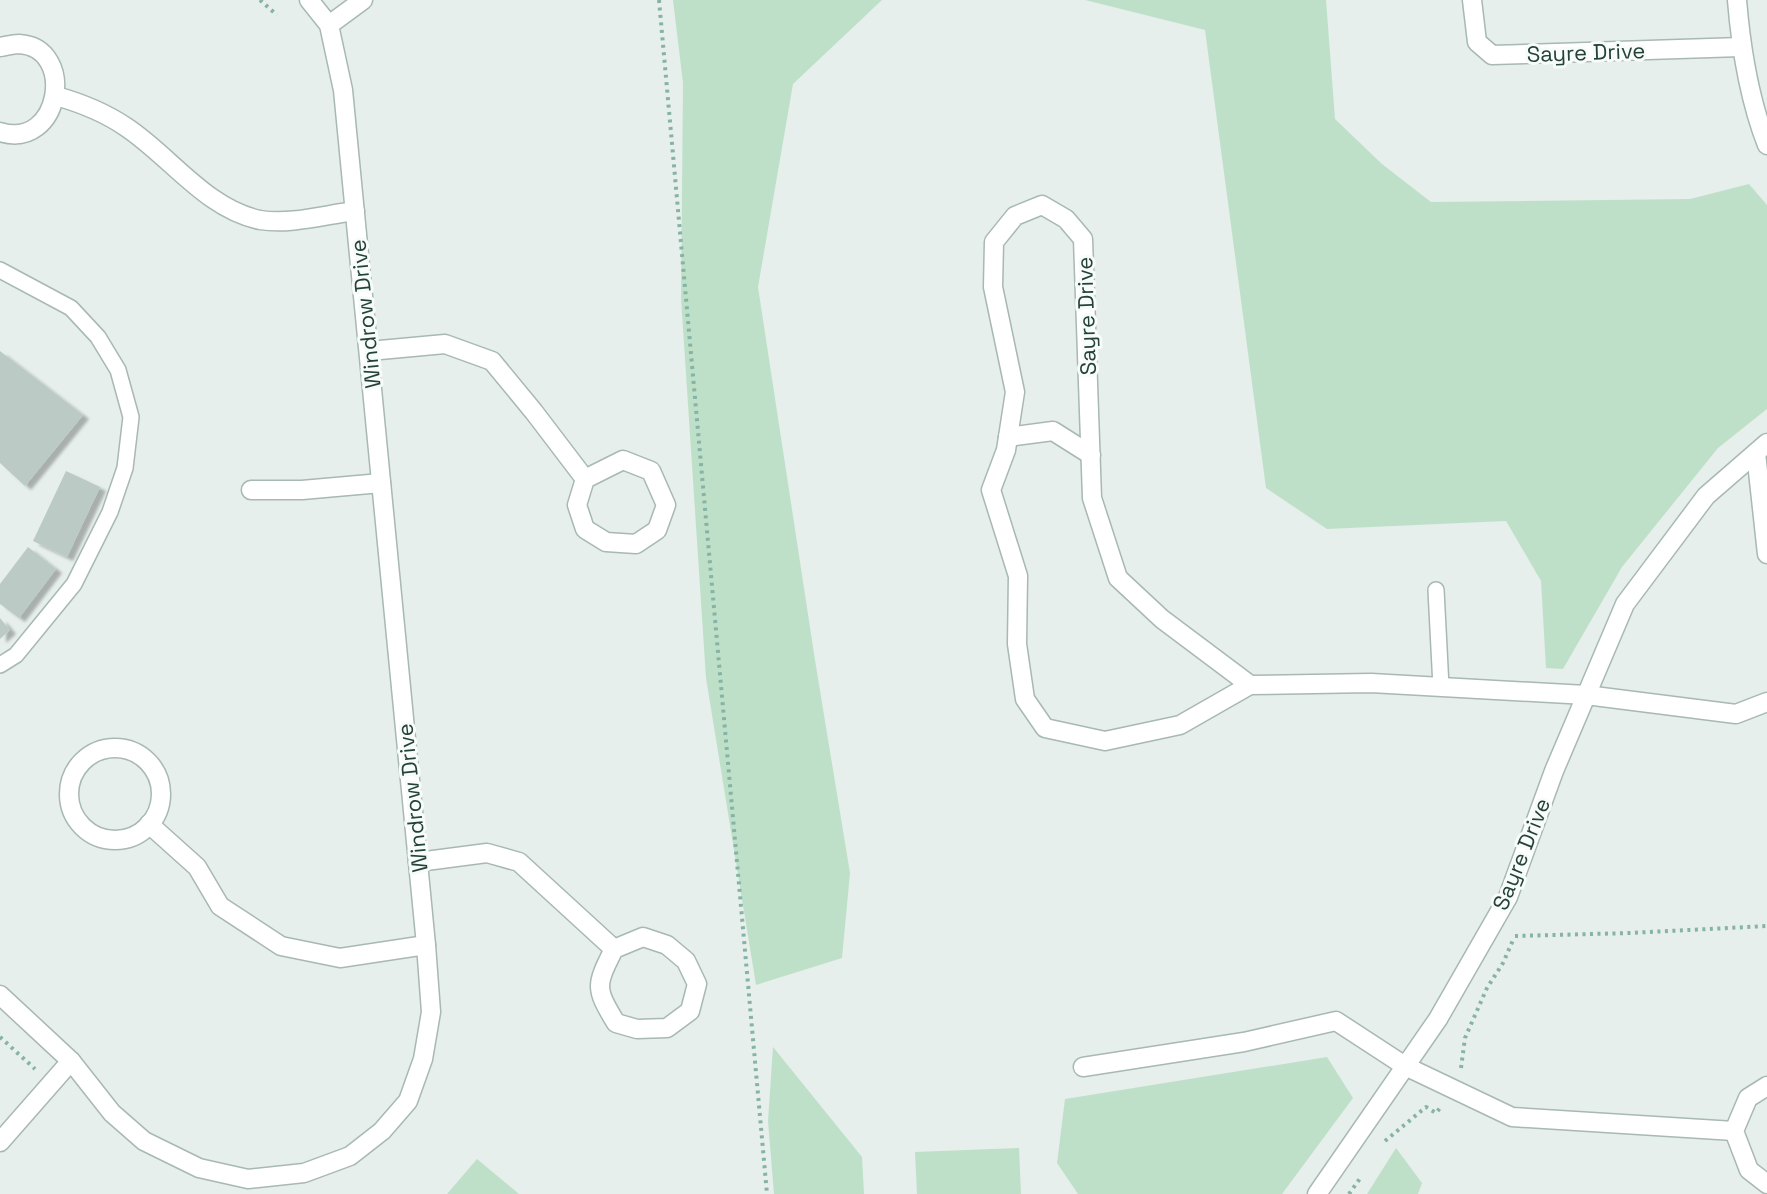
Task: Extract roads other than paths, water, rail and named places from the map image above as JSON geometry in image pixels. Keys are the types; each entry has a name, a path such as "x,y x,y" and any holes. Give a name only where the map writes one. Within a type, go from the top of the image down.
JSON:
{"street":[{"name":"Windrow Drive","path":"0,995 71,1061 112,1113 144,1141 199,1168 247,1186 304,1173 350,1155 382,1131 408,1101 423,1059 431,1012 426,945 343,90 329,25 309,0"},
{"path":"329,25 363,0"},
{"name":"Sayre Drive","path":"1472,0 1477,42 1492,55 1741,47"},
{"path":"1737,0 1741,47 1767,145"},
{"path":"0,47 19,44 36,48 48,60 56,78 56,96 49,114 38,125 24,132 9,135 0,132"},
{"path":"56,96 98,110 128,127 211,197 236,212 259,219 282,222 355,210"},
{"name":"Sayre Drive","path":"1250,685 1162,620 1118,578 1092,498 1083,239 1066,219 1042,205 1015,216 994,242 993,287 1015,392 1006,450 991,490 1018,576 1017,644 1025,699 1045,728 1105,741 1159,730 1180,725 1250,685 1371,683 1586,695 1736,714 1767,702"},
{"path":"369,351 445,344 492,361 585,479"},
{"path":"1008,437 1053,431 1091,455"},
{"name":"Sayre Drive","path":"1761,448 1767,554"},
{"name":"Sayre Drive","path":"1317,1194 1438,1019 1508,897 1554,771 1625,604 1706,496 1761,448"},
{"path":"623,460 651,471 666,505 657,530 636,544 606,542 585,529 577,505 585,479 623,460"},
{"path":"251,490 302,490 381,483"},
{"path":"116,748 130,750 143,758 153,769 159,783 160,797 157,812 149,824 137,834 123,839 107,839 93,834 81,825 72,812 69,797 71,782 77,768 88,757 101,750 116,748"},
{"path":"149,824 197,867 220,906 281,946 340,958 426,945"},
{"path":"418,862 487,853 519,862 614,949"},
{"path":"643,938 667,945 686,961 697,984 690,1011 667,1028 637,1029 616,1023 602,1000 599,978 614,949 643,938"},
{"path":"1083,1067 1244,1042 1336,1021 1405,1066 1512,1117 1734,1131"},
{"path":"0,1142 71,1061"},
{"path":"1767,1086 1748,1098 1734,1131 1749,1170 1767,1184"}],"lane":[{"path":"0,270 71,308 98,337 118,370 131,417 125,468 110,512 74,584 16,655 0,665"},
{"path":"1436,591 1441,687"}]}
